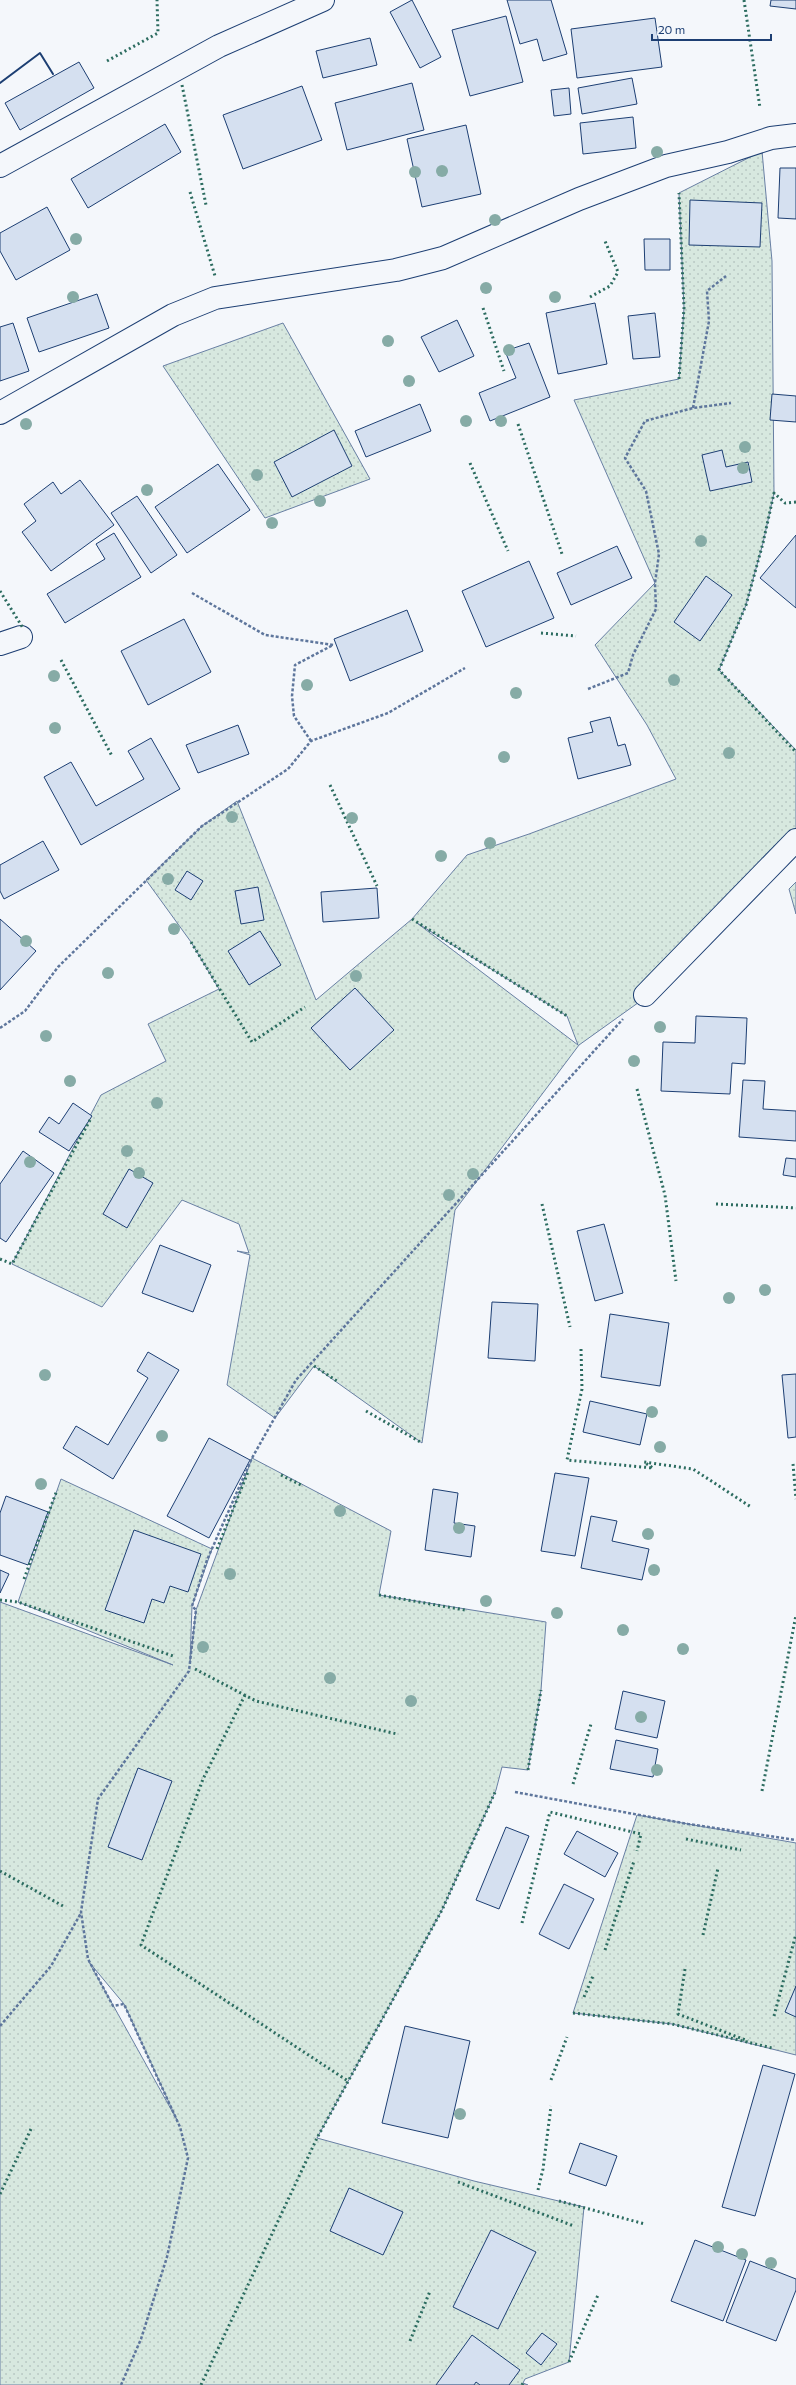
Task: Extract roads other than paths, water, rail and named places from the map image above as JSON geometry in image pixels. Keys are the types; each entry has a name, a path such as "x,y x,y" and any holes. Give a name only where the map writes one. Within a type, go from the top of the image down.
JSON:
{"street":[{"path":"0,166 219,46 323,0"},
{"path":"0,413 173,315 215,298 396,270 443,258 579,199 666,166 728,152 771,138 796,135"},
{"path":"0,644 21,637"},
{"path":"645,994 796,840"}]}
